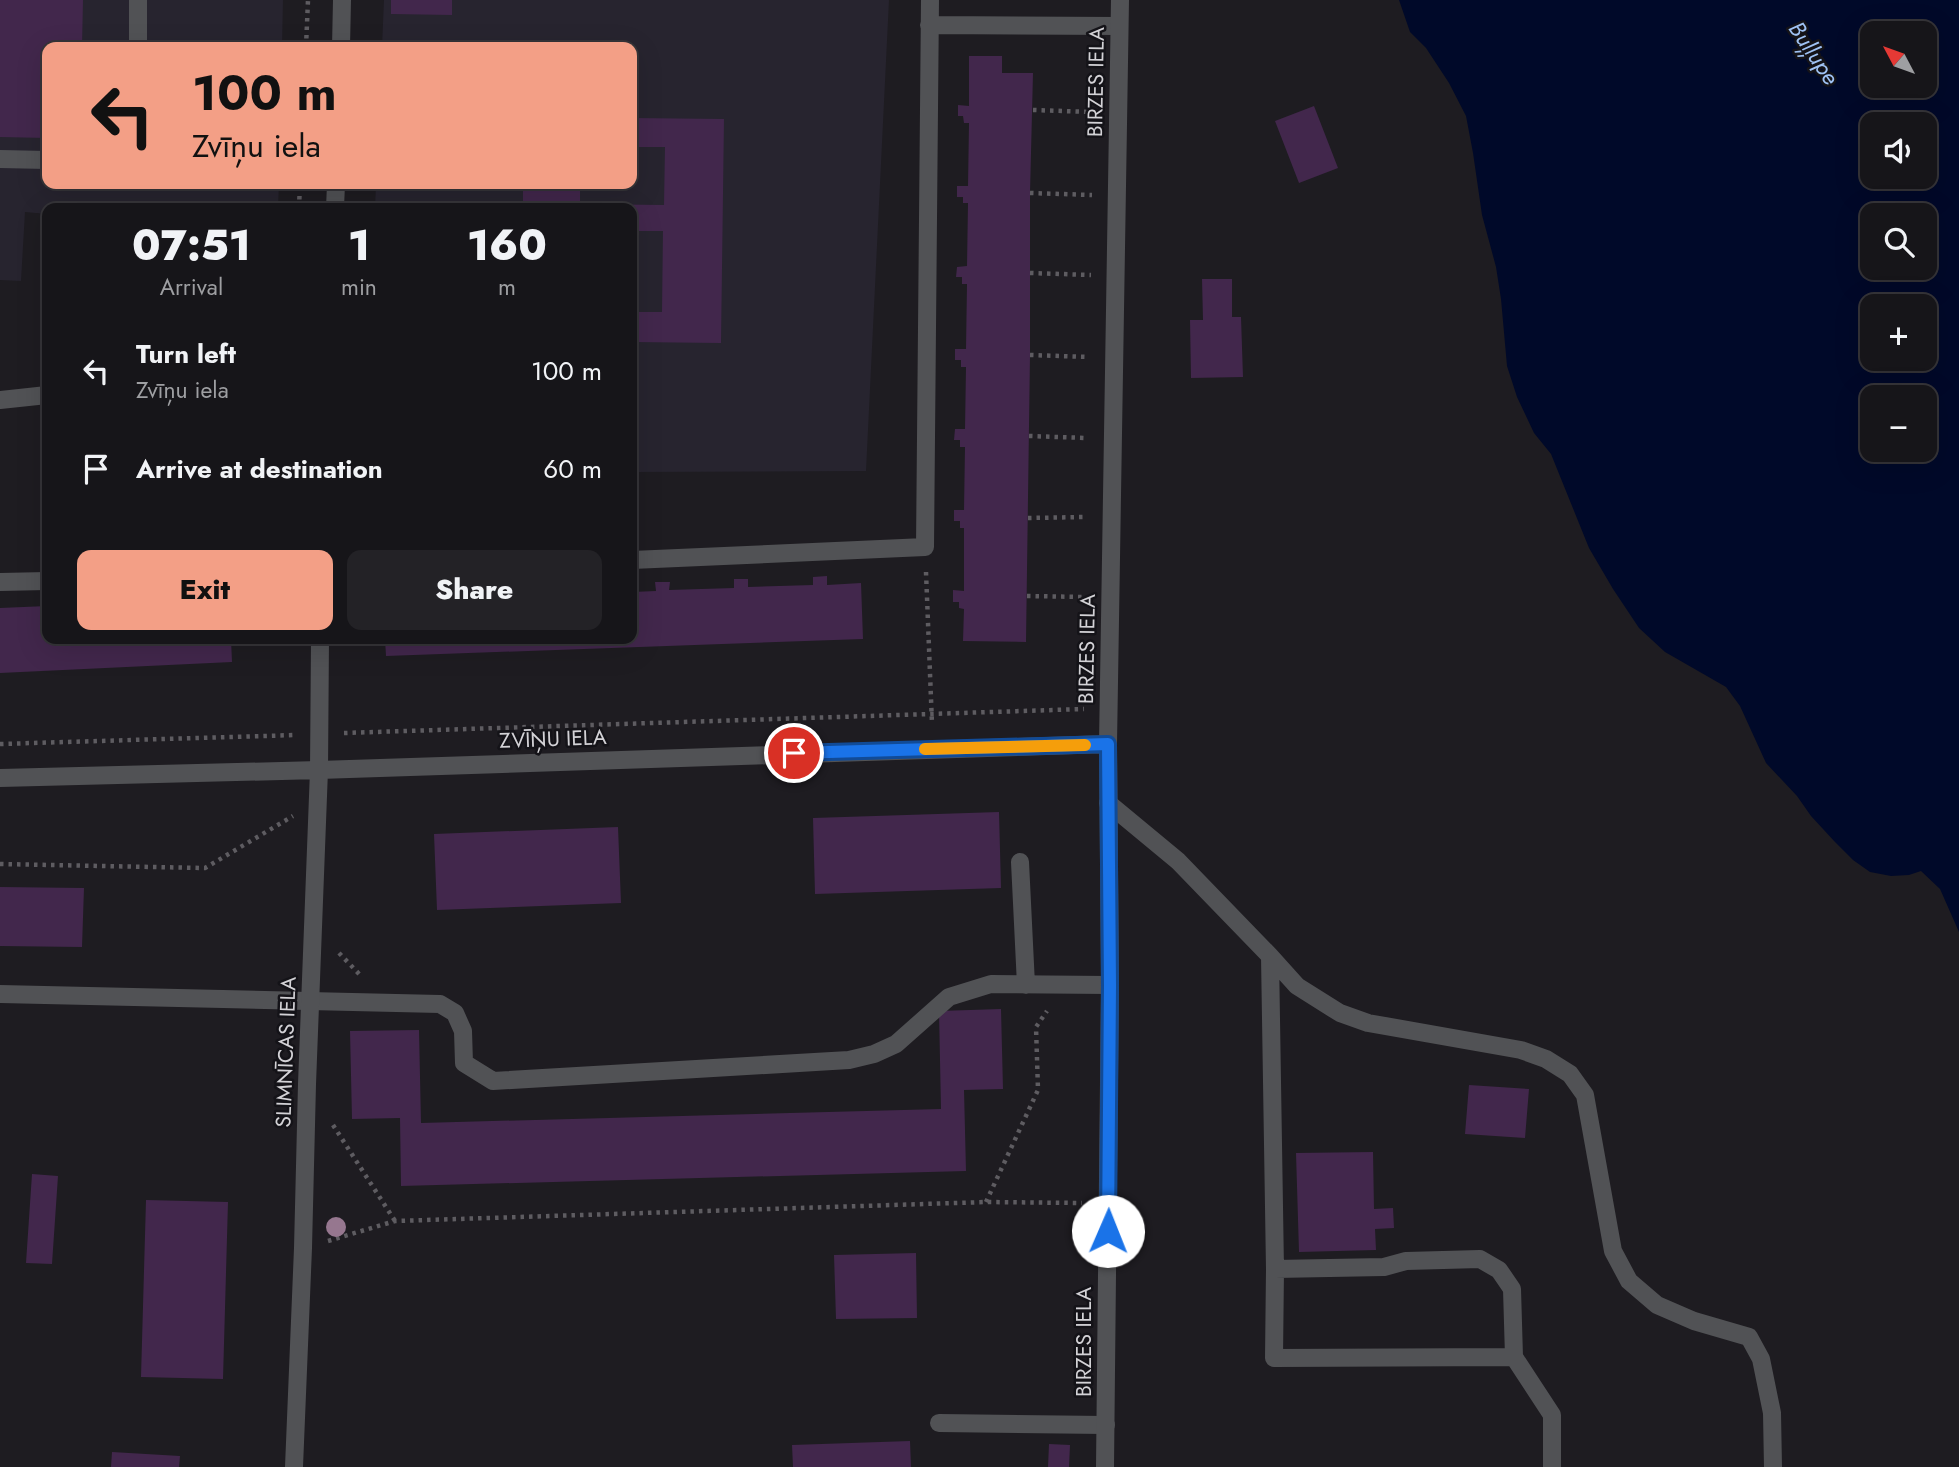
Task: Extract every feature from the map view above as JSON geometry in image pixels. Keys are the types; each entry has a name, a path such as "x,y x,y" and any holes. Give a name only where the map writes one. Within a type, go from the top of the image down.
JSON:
{"street":[{"path":"138,0 138,42"},
{"path":"341,42 342,0"},
{"path":"637,560 925,547 930,0"},
{"name":"BIRZES IELA","path":"1105,1467 1110,985 1108,744 1120,0"},
{"path":"929,25 1119,26"},
{"path":"0,159 42,160"},
{"path":"0,400 42,396"},
{"path":"0,582 42,581"},
{"name":"SLIMNĪCAS IELA","path":"294,1467 319,770 320,644"},
{"name":"ZVĪŅU IELA","path":"0,778 1108,744"},
{"path":"1108,803 1178,861 1297,986 1340,1013 1368,1023 1521,1050 1546,1059 1570,1074 1585,1095 1613,1251 1629,1281 1657,1305 1695,1321 1749,1337 1761,1359 1772,1413 1773,1467"},
{"path":"1020,862 1026,985"},
{"path":"1270,956 1274,1358 1514,1357"},
{"path":"0,994 440,1004 455,1013 463,1031 464,1063 493,1081 849,1060 874,1054 896,1044 949,996 991,984 1110,985"},
{"path":"1275,1269 1384,1267 1406,1261 1480,1259 1499,1270 1512,1289 1514,1357 1552,1415 1552,1467"},
{"path":"939,1423 1107,1425"}],"path":[{"path":"306,42 308,0"},
{"path":"1033,110 1093,112"},
{"path":"1030,193 1092,195"},
{"path":"1030,273 1091,275"},
{"path":"1030,355 1089,357"},
{"path":"1029,436 1088,438"},
{"path":"1028,518 1087,517"},
{"path":"925,547 933,749"},
{"path":"1027,596 1088,597"},
{"path":"0,744 1109,708"},
{"path":"0,864 205,868 317,802"},
{"path":"313,926 387,1002"},
{"path":"986,1202 1038,1090 1036,1027 1064,985"},
{"path":"307,1084 395,1221"},
{"path":"303,1248 395,1221 986,1202 1108,1203"}],"shaded area":[{"path":"0,0 283,0 282,42 42,42 42,189 279,189 278,203 42,203 42,214 25,212 21,281 0,280"},
{"path":"384,0 889,0 866,471 637,472 637,203 375,203 376,189 637,189 637,42 382,42"}],"water":[{"name":"Buļļupe","path":"1399,0 1959,0 1959,932 1940,889 1921,871 1891,876 1870,872 1853,860 1766,763 1740,706 1726,687 1665,652 1639,628 1613,589 1589,548 1551,454 1534,433 1517,397 1507,366 1496,267 1482,215 1466,116 1426,48 1410,32"}],"building":[{"path":"0,0 83,0 82,42 42,42 42,138 0,137"},
{"path":"391,0 452,0 452,15 391,14"},
{"path":"969,56 1002,56 1002,73 1033,73 1026,642 963,641 964,609 959,608 959,602 953,602 953,590 964,591 964,528 960,528 960,521 954,521 954,510 964,510 965,447 960,447 960,440 954,440 955,429 965,429 966,367 961,367 961,360 955,360 955,349 966,349 967,284 962,284 962,277 956,277 957,267 967,266 968,203 963,203 963,197 957,197 957,186 968,186 969,123 964,123 963,116 958,116 958,105 969,106"},
{"path":"1314,106 1338,168 1299,183 1275,121"},
{"path":"637,118 724,119 721,343 637,342 637,312 662,312 663,231 637,231 637,205 664,205 665,147 638,147"},
{"path":"523,189 580,189 580,203 523,203"},
{"path":"1202,279 1232,279 1232,317 1241,317 1243,377 1191,378 1190,320 1203,320"},
{"path":"827,576 827,585 861,583 863,639 386,656 385,644 637,644 637,592 656,591 655,582 670,582 669,590 734,588 734,579 748,579 748,587 813,585 813,577"},
{"path":"42,606 42,644 231,644 232,662 0,673 0,608"},
{"path":"999,812 1001,888 815,894 813,818"},
{"path":"618,827 621,903 437,910 434,834"},
{"path":"0,887 84,888 82,947 0,946"},
{"path":"1001,1009 1003,1089 964,1090 966,1171 401,1186 400,1118 352,1119 350,1031 419,1030 421,1123 941,1109 939,1011"},
{"path":"1469,1085 1529,1089 1525,1138 1465,1134"},
{"path":"1373,1152 1374,1209 1393,1208 1394,1228 1375,1229 1376,1250 1299,1252 1296,1153"},
{"path":"32,1174 58,1176 52,1264 26,1263"},
{"path":"146,1200 228,1202 223,1379 141,1377"},
{"path":"916,1253 917,1318 836,1319 834,1255"},
{"path":"910,1441 911,1467 793,1467 792,1445"},
{"path":"1049,1444 1070,1445 1069,1467 1048,1467"},
{"path":"112,1452 180,1456 179,1467 111,1467"}],"slow traffic":[{"path":"925,749 1085,745"}],"route":[{"path":"794,753 1108,744 1108,1231"}]}
